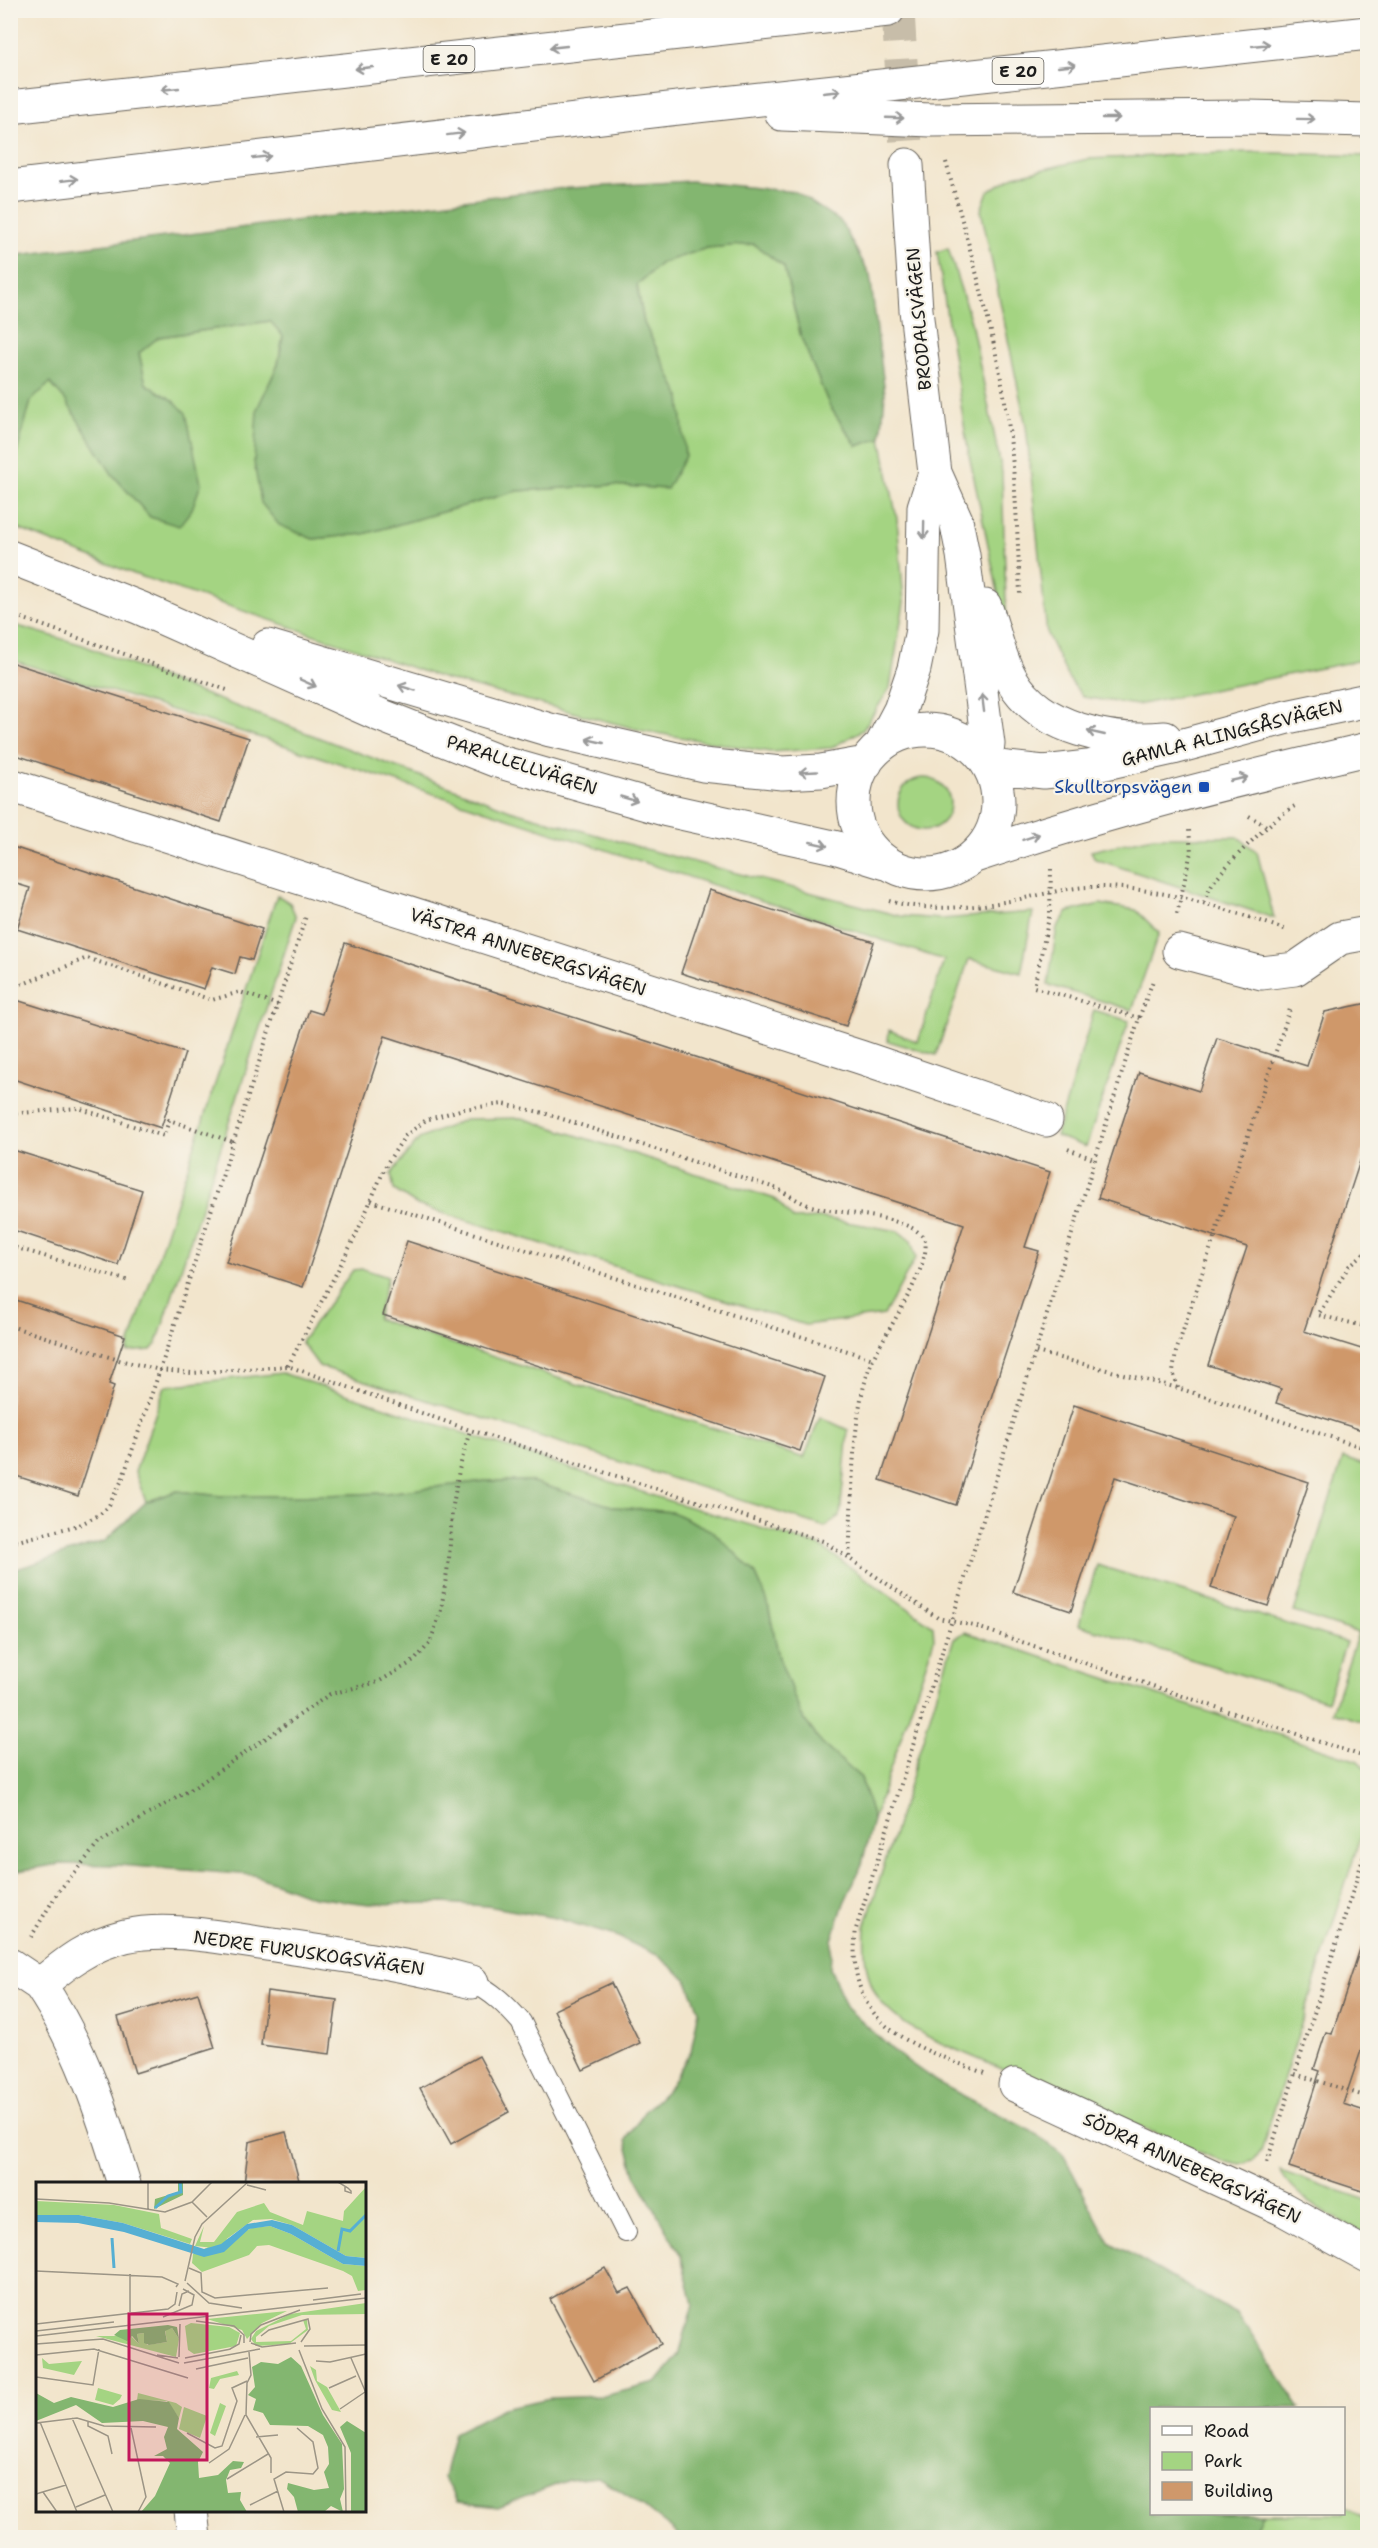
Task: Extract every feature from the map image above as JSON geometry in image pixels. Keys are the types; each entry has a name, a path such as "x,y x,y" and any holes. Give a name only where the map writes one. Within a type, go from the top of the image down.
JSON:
{"main road":[{"path":"596,43 718,10"},
{"name":"E 20","path":"10,107 888,10"},
{"name":"E 20","path":"10,187 669,109 1368,33"},
{"path":"669,109 931,120 1248,117 1368,120"},
{"name":"BRODALSVÄGEN","path":"907,165 916,310 935,473 956,520 963,555 988,744 988,764"},
{"name":"BRODALSVÄGEN","path":"873,754 903,700 914,669 922,630 924,507 935,473"},
{"name":"BRODALSVÄGEN","path":"963,555 1012,681 1043,714 1099,735 1153,739 1238,730"},
{"name":"PARALLELLVÄGEN","path":"10,557 140,608 380,715 497,761 667,810 838,849 886,863"},
{"name":"PARALLELLVÄGEN","path":"140,608 550,730 703,765 782,773 821,771 873,754"},
{"name":"GAMLA ALINGSÅSVÄGEN","path":"988,764 1044,772 1088,768 1368,700"},
{"path":"975,856 993,829 999,808 997,787 988,764 966,741 934,730 923,730 901,734 873,754 860,773 854,795 856,817 864,838 886,863 916,874 937,874 957,867 975,856 1048,831 1204,787 1368,748"},
{"name":"VÄSTRA ANNEBERGSVÄGEN","path":"10,785 860,1057 1046,1120"},
{"path":"1179,951 1262,973 1295,969 1340,938 1368,933"},
{"name":"NEDRE FURUSKOGSVÄGEN","path":"21,1972 75,1956 99,1944 128,1935 158,1932 224,1938 389,1962 472,1982"},
{"path":"21,1972 60,2016 84,2068 123,2182"},
{"name":"SÖDRA ANNEBERGSVÄGEN","path":"1015,2085 1256,2197 1368,2256"},
{"path":"191,2512 194,2538"}],"lane":[{"name":"NEDRE FURUSKOGSVÄGEN","path":"472,1982 489,1990 504,2002 521,2022 626,2232"}],"path":[{"path":"946,161 981,288 1002,386 1016,501 1021,602"},
{"path":"1204,902 1214,881 1285,811 1305,801"},
{"path":"1177,917 1191,852 1188,827"},
{"path":"1048,831 1051,854 1050,913 1034,987 1139,1018"},
{"path":"10,1543 79,1525 99,1515 108,1507 122,1480 160,1370 317,884"},
{"path":"1051,893 1085,887 1113,887 1183,897 1204,902 1329,945"},
{"path":"10,980 23,984 87,958 212,1000 240,992 278,1005"},
{"path":"1178,1388 1173,1372 1176,1352 1291,1007 1295,969"},
{"path":"1015,2085 932,2053 898,2036 875,2018 854,1973 853,1952 856,1929 951,1620 1139,1018 1155,977"},
{"path":"288,1366 355,1237 387,1163 405,1136 426,1120 463,1109 503,1104 544,1113 767,1185 813,1207 878,1217 909,1227 923,1237 927,1251 920,1272 873,1359 864,1383 857,1427 849,1557"},
{"path":"10,1114 78,1108 164,1136 169,1120 233,1142"},
{"path":"1065,1148 1096,1160"},
{"path":"371,1201 873,1359"},
{"path":"10,1246 129,1281"},
{"path":"1368,1250 1349,1266 1318,1315 1368,1327"},
{"path":"10,1326 119,1360 160,1370 192,1373 288,1366 470,1430 823,1541 939,1618 974,1626 1368,1758"},
{"path":"1036,1352 1178,1388 1368,1449"},
{"path":"21,1972 58,1892 99,1843 195,1787 330,1694 378,1682 414,1661 430,1643 441,1610 449,1559 452,1510 459,1470 470,1430"},
{"path":"1256,2197 1368,1843"},
{"path":"1295,2074 1368,2097"}],"green space":[{"path":"1247,152 1367,156 1367,659 1137,705 1083,697 1069,679 1047,634 1026,426 981,210 988,191 1014,176 1088,159"},
{"path":"691,181 796,192 841,222 870,275 885,394 881,438 857,446 830,407 801,337 784,267 754,244 707,248 661,263 637,285 644,323 680,396 685,456 667,489 611,485 517,491 364,534 313,539 279,525 261,503 254,462 257,409 278,365 283,336 270,321 159,337 139,353 146,384 173,400 186,413 201,484 192,509 179,526 150,517 112,474 66,401 50,383 31,401 13,467 11,467 11,256 554,189"},
{"path":"754,244 784,267 801,337 830,407 857,446 881,438 897,519 904,602 890,688 863,730 831,748 770,752 644,731 445,679 134,574 11,526 11,467 31,401 50,382 66,401 173,400 146,384 139,353 159,337 271,321 283,336 278,364 257,410 280,525 313,539 364,534 517,491 611,485 667,489 680,396 644,323 637,285 661,263 707,248"},
{"path":"948,248 971,322 1002,472 1007,635 968,450 937,252"},
{"path":"11,624 83,645 180,685 510,810 656,852 900,916 941,919 1033,912 1021,973 969,959 936,1055 888,1041 889,1030 918,1042 944,960 268,740 11,660"},
{"path":"924,778 934,780 942,786 948,794 950,804 948,814 942,822 934,828 924,830 914,828 906,822 900,814 898,804 900,794 906,786 914,780"},
{"path":"1153,837 1238,837 1257,852 1274,918 1095,859 1091,851"},
{"path":"277,895 290,903 296,917 157,1343 151,1350 127,1352"},
{"path":"1100,904 1136,910 1159,933 1132,1010 1048,985 1057,927 1068,912"},
{"path":"1094,1010 1129,1021 1086,1147 1056,1136"},
{"path":"522,1118 775,1199 793,1219 823,1218 898,1231 911,1241 916,1257 884,1315 805,1325 417,1205 394,1190 391,1174 419,1139 466,1119"},
{"path":"363,1269 388,1277 377,1319 804,1458 820,1417 848,1430 840,1516 825,1527 319,1366 301,1342 353,1270"},
{"path":"282,1373 663,1499 820,1546 933,1626 934,1640 873,1820 861,1778 822,1744 801,1715 779,1658 767,1600 755,1573 714,1532 672,1512 615,1507 529,1481 486,1481 386,1493 296,1496 221,1496 177,1491 146,1502 135,1472 165,1386"},
{"path":"1343,1458 1367,1466 1367,1723 1332,1712 1358,1633 1294,1612"},
{"path":"486,1481 529,1481 615,1507 672,1512 714,1532 755,1573 767,1600 779,1658 801,1715 822,1744 861,1778 873,1820 862,1864 844,1903 832,1940 830,1968 847,2008 896,2053 937,2082 1031,2131 1064,2156 1109,2242 1238,2315 1299,2407 1150,2407 1150,2515 1262,2515 1251,2537 682,2537 632,2498 598,2477 569,2480 498,2507 457,2502 443,2477 454,2433 503,2408 550,2398 604,2396 656,2383 679,2355 693,2304 681,2256 635,2175 626,2140 644,2112 669,2088 691,2051 699,2010 686,1979 657,1955 618,1937 556,1918 487,1906 443,1903 369,1904 313,1897 254,1875 118,1865 60,1864 11,1872 10,1571 105,1541 146,1502 177,1491 221,1496 386,1493"},
{"path":"1097,1565 1346,1642 1327,1701 1079,1625"},
{"path":"965,1632 1358,1761 1367,1770 1367,1816 1261,2151 1255,2160 1241,2165 1221,2161 945,2045 924,2035 892,2014 881,2002 873,1988 867,1971 865,1927 954,1638"},
{"path":"1280,2171 1367,2200 1367,2235 1308,2201 1297,2192"},
{"path":"1345,2505 1367,2521 1367,2537 1251,2537 1262,2515 1345,2515"}],"building":[{"path":"10,662 249,738 221,822 10,753"},
{"path":"10,846 262,929 252,960 240,957 235,974 212,967 204,989 17,929 30,888 10,882"},
{"path":"709,890 874,942 846,1026 681,973"},
{"path":"345,943 1050,1172 1025,1247 1039,1251 956,1505 880,1480 964,1224 385,1036 303,1287 226,1262 309,1010 322,1014"},
{"path":"10,998 185,1053 161,1128 10,1078"},
{"path":"1368,1003 1368,1137 1304,1331 1368,1351 1368,1432 1276,1403 1281,1389 1208,1365 1247,1247 1098,1198 1139,1072 1199,1091 1217,1038 1307,1066 1325,1012"},
{"path":"10,1149 142,1190 118,1265 10,1229"},
{"path":"407,1241 825,1377 800,1451 383,1315"},
{"path":"10,1298 125,1336 109,1384 114,1386 78,1496 10,1474"},
{"path":"1074,1405 1309,1482 1268,1606 1211,1588 1234,1516 1115,1477 1071,1611 1013,1592"},
{"path":"1361,1946 1368,1947 1368,2030 1343,2104 1368,2112 1368,2193 1289,2167 1320,2071 1314,2069 1326,2032 1332,2034"},
{"path":"611,1983 640,2043 583,2070 554,2010"},
{"path":"267,1991 337,2000 330,2054 261,2045"},
{"path":"198,1993 215,2048 135,2073 118,2017"},
{"path":"479,2056 509,2112 451,2144 420,2088"},
{"path":"286,2132 299,2182 244,2182 249,2142"},
{"path":"605,2268 619,2293 630,2288 661,2344 594,2381 550,2299"}],"tunnel":[{"path":"898,10 907,165"}],"place":[{"name":"Skulltorpsvägen","path":"1204,787"}]}
